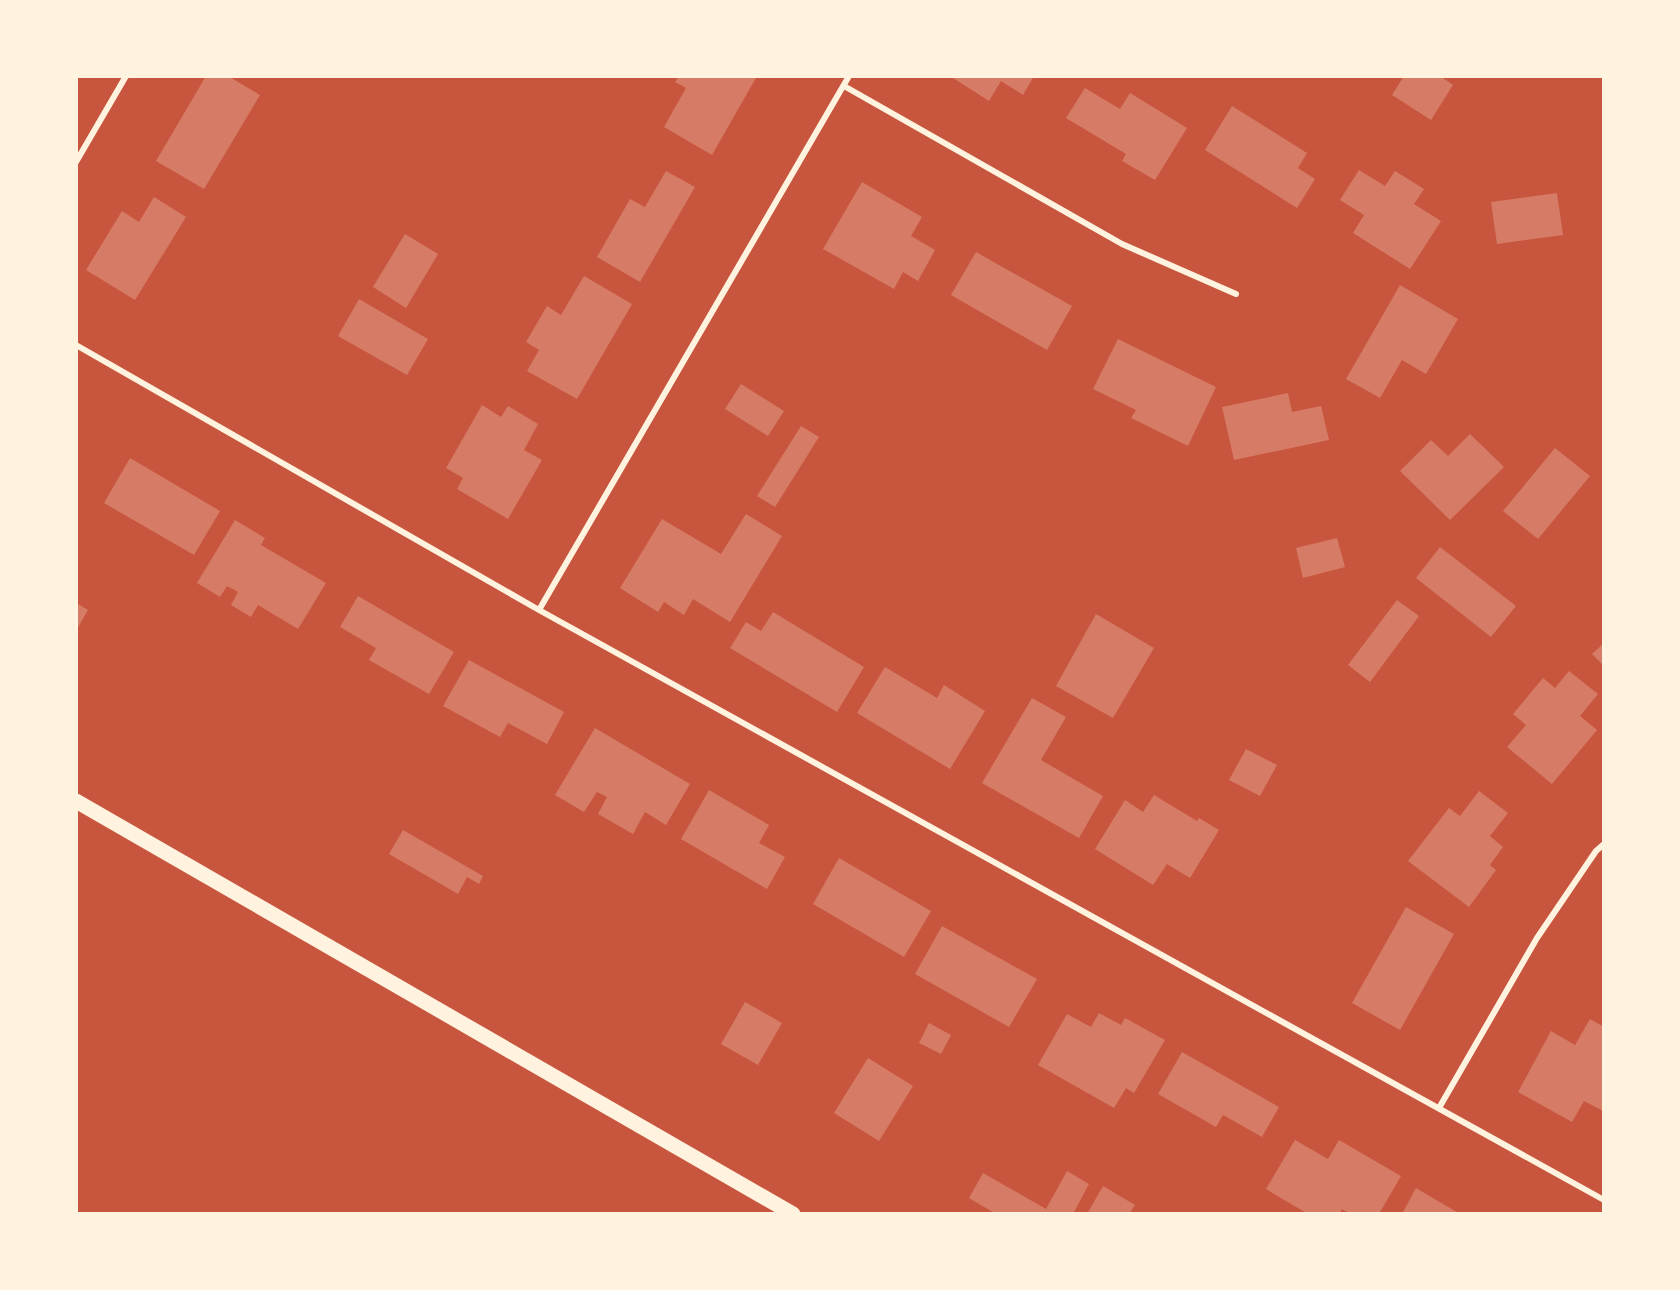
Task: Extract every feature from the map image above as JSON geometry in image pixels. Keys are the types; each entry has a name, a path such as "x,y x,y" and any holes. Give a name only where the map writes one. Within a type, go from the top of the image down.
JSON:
{"main road":[{"path":"76,801 793,1214"}],"street":[{"path":"76,162 126,76"},
{"path":"539,610 849,76"},
{"path":"844,86 1122,244 1236,294"},
{"path":"76,345 539,610 1604,1200"},
{"path":"1439,1108 1537,938 1596,851 1604,844"}],"building":[{"path":"206,76 228,76 260,95 204,189 156,161"},
{"path":"679,76 757,76 712,155 664,127 686,88 675,82"},
{"path":"950,76 1034,76 1023,95 1001,81 989,101"},
{"path":"1404,76 1440,76 1453,85 1431,120 1392,95"},
{"path":"1085,88 1120,109 1130,93 1187,128 1155,180 1122,161 1126,154 1066,118"},
{"path":"1232,106 1307,153 1298,168 1315,179 1297,208 1205,150"},
{"path":"1359,170 1385,186 1395,171 1424,189 1414,204 1441,221 1410,269 1353,233 1364,215 1340,200"},
{"path":"666,171 695,187 640,282 597,257 630,199 645,207"},
{"path":"862,182 922,217 911,236 935,250 918,281 903,272 894,289 823,249"},
{"path":"1557,193 1563,235 1497,244 1491,202"},
{"path":"154,197 186,217 135,300 86,270 122,211 139,222"},
{"path":"405,234 438,254 406,308 373,287"},
{"path":"976,252 1072,306 1047,350 951,295"},
{"path":"584,276 632,304 577,399 527,371 539,350 526,342 547,306 561,315"},
{"path":"1400,285 1458,319 1426,374 1402,360 1380,398 1346,379"},
{"path":"359,299 428,339 407,375 338,336"},
{"path":"1118,339 1216,387 1188,446 1131,418 1136,410 1093,389"},
{"path":"741,384 784,411 768,436 725,409"},
{"path":"1288,393 1292,412 1321,406 1329,440 1234,460 1222,407"},
{"path":"482,405 501,417 508,406 538,424 524,450 542,460 508,519 457,489 463,478 446,468"},
{"path":"801,426 819,437 775,507 757,496"},
{"path":"1470,434 1504,467 1450,520 1400,471 1431,440 1448,456"},
{"path":"1555,448 1590,476 1538,539 1503,511"},
{"path":"130,458 220,511 194,555 104,503"},
{"path":"746,514 782,536 730,622 693,599 684,615 664,602 658,612 620,588 662,519 721,554"},
{"path":"235,520 265,538 261,545 326,583 298,629 258,605 251,617 231,605 238,592 227,586 220,597 197,583"},
{"path":"1337,538 1345,567 1303,578 1296,548"},
{"path":"1440,547 1516,606 1491,637 1416,578"},
{"path":"358,596 454,652 429,694 369,660 376,648 340,627"},
{"path":"1397,600 1419,616 1370,682 1348,665"},
{"path":"76,603 88,610 76,631"},
{"path":"773,612 864,667 837,712 730,648 746,622 761,631"},
{"path":"1096,614 1154,648 1113,718 1056,686"},
{"path":"1604,643 1604,666 1592,654"},
{"path":"469,660 564,712 547,744 508,723 500,737 443,706"},
{"path":"885,667 937,698 944,685 985,711 950,769 857,713"},
{"path":"1569,671 1598,694 1580,716 1597,730 1552,784 1507,747 1526,725 1513,714 1543,678 1555,688"},
{"path":"1032,698 1066,717 1041,760 1103,796 1079,838 982,783"},
{"path":"595,728 690,784 666,825 645,812 633,834 598,814 607,797 597,792 584,812 555,795"},
{"path":"1246,749 1277,765 1260,796 1229,780"},
{"path":"709,790 769,825 759,843 785,857 767,889 681,839"},
{"path":"1479,791 1508,813 1490,836 1503,847 1490,865 1496,870 1469,907 1408,861 1449,808 1460,816"},
{"path":"1154,795 1197,821 1199,818 1219,830 1190,878 1167,864 1153,885 1095,849 1125,800 1143,812"},
{"path":"403,830 483,876 479,884 467,877 458,894 389,854"},
{"path":"839,858 931,911 904,957 813,904"},
{"path":"1406,907 1454,934 1400,1030 1352,1003"},
{"path":"942,926 1037,979 1009,1027 915,974"},
{"path":"745,1002 782,1023 758,1065 721,1044"},
{"path":"1099,1013 1121,1025 1125,1018 1165,1040 1134,1093 1126,1088 1114,1108 1038,1065 1067,1014 1091,1027"},
{"path":"1590,1019 1604,1027 1604,1110 1584,1101 1572,1122 1518,1092 1551,1031 1575,1045"},
{"path":"929,1023 951,1035 941,1054 919,1043"},
{"path":"1182,1052 1279,1107 1262,1137 1223,1115 1216,1127 1158,1094"},
{"path":"868,1058 913,1086 879,1141 834,1113"},
{"path":"1295,1140 1328,1159 1339,1140 1401,1176 1379,1214 1350,1214 1342,1209 1339,1214 1308,1214 1266,1189"},
{"path":"1067,1171 1089,1184 1073,1214 996,1214 969,1198 983,1173 1046,1209"},
{"path":"1103,1186 1135,1205 1129,1214 1087,1214"},
{"path":"1416,1188 1460,1214 1402,1214"}]}
